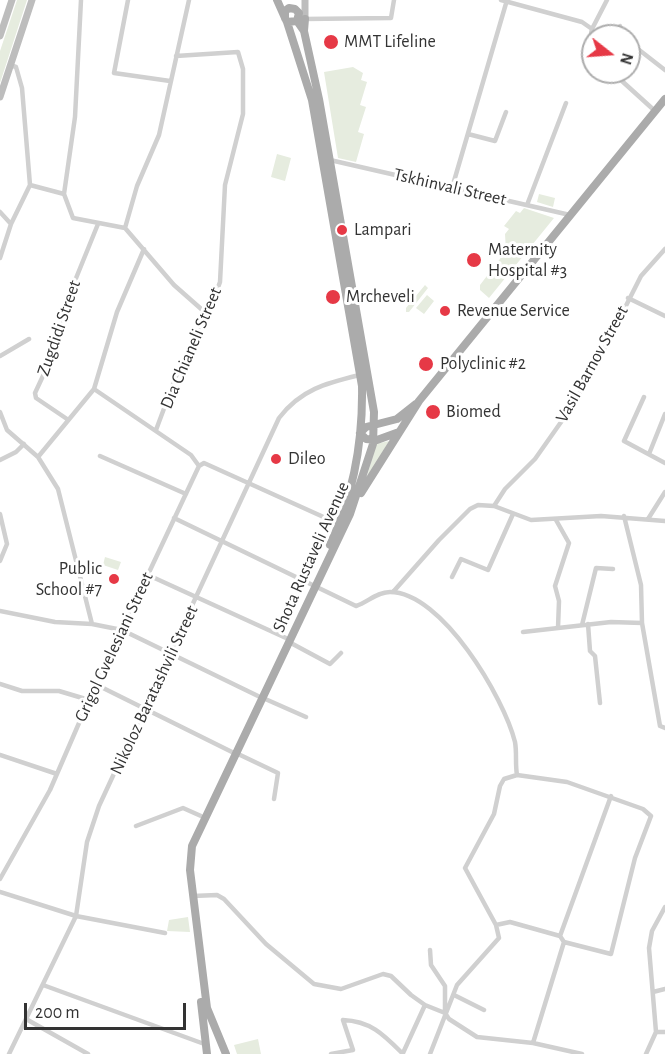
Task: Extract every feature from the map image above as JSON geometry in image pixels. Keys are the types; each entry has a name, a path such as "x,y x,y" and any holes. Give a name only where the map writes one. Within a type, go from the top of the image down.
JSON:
{"main road":[{"path":"0,36 11,0"},
{"path":"0,97 32,0"},
{"name":"Shota Rustaveli Avenue","path":"277,0 286,20 312,100 361,375 360,433 351,495 314,585"},
{"path":"292,4 285,11 286,20 300,19 305,2"},
{"name":"Shota Rustaveli Avenue","path":"207,1054 187,868 189,846 201,816 356,501 374,440 375,425 354,291 304,32 292,4"},
{"path":"356,501 419,401 665,99"},
{"path":"401,431 374,440 366,439 360,433 366,427 397,419 419,401"},
{"name":"Shota Rustaveli Avenue","path":"226,1054 207,1008 190,870 192,846 234,752"}],"street":[{"path":"81,0 75,117 64,194 75,220 125,228 174,285 208,315"},
{"path":"128,0 114,74 170,81"},
{"path":"125,228 137,186 159,135 189,0"},
{"path":"300,19 391,18 394,0"},
{"path":"452,188 505,0 554,12 585,24"},
{"path":"594,24 606,0"},
{"path":"641,51 665,70"},
{"name":"Dia Chianeli Street","path":"156,430 178,371 208,315 220,282 225,185 243,114 243,69 238,52 176,56"},
{"path":"0,258 11,224 30,185 22,88 16,67 10,65"},
{"path":"625,84 655,111"},
{"path":"527,205 566,103"},
{"path":"468,134 495,141 506,112"},
{"name":"Tskhinvali Street","path":"329,160 570,215"},
{"path":"30,185 64,194"},
{"path":"0,212 11,224"},
{"name":"Zugdidi Street","path":"67,419 36,398 35,393 49,363 70,293 98,224"},
{"path":"38,457 94,389 117,312 144,249"},
{"name":"Vasil Barnov Street","path":"494,506 505,489 535,459 566,415 593,371 641,276 665,249"},
{"path":"628,298 665,316"},
{"path":"0,356 29,339"},
{"name":"Nikoloz Baratashvili Street","path":"9,1054 76,916 90,831 279,418 287,408 314,387 361,375"},
{"path":"94,389 191,455 199,466 204,464 340,525"},
{"path":"644,397 624,441 665,463"},
{"path":"0,412 7,430 38,457 58,489 92,624"},
{"path":"650,454 665,414"},
{"path":"0,460 16,452 24,444"},
{"path":"100,456 186,494"},
{"name":"Grigol Gvelesiani Street","path":"0,879 57,774 88,700 199,466"},
{"path":"648,519 665,492"},
{"path":"393,592 470,509 478,505 494,506 531,520 624,516 665,521"},
{"path":"0,514 7,544 0,561"},
{"path":"452,577 461,559 488,570 513,514"},
{"path":"624,516 641,585 642,623 660,726 665,728"},
{"path":"174,518 357,606 381,593 393,592 413,598 428,606 458,639 487,681 515,744 517,775"},
{"path":"556,520 569,543 555,586 559,601 558,628"},
{"path":"600,703 595,656 590,651 585,624 596,568 613,569"},
{"path":"148,575 288,640 330,663 341,653"},
{"path":"0,611 55,622 92,624 123,630 306,717"},
{"path":"524,632 585,624 642,623"},
{"path":"0,684 22,691 59,691 88,700"},
{"path":"97,685 144,710 278,773 274,799"},
{"path":"0,755 57,774"},
{"path":"429,1054 463,975 499,938 496,925 465,867 494,814 500,786 504,779 517,775 567,782 643,808 651,816 635,858 611,954 564,942 560,936 510,922 496,925"},
{"path":"560,936 611,796"},
{"path":"136,826 183,808 201,816"},
{"path":"0,892 76,916 165,933"},
{"path":"194,896 217,895 224,899 266,944 314,984 341,989 383,974 391,976 425,1005 445,1013"},
{"path":"646,1054 656,1032 649,948 652,932 665,908"},
{"path":"533,1043 564,942"},
{"path":"430,950 431,965 445,986 445,1013 448,1018 477,1037 533,1043 582,1054"},
{"path":"43,985 207,1045"},
{"path":"653,992 665,989"},
{"path":"454,995 484,1010"},
{"path":"331,1054 353,1050 343,1020 359,1020 377,1028 402,1052 425,1005"},
{"path":"26,1019 88,1054"},
{"path":"656,1032 665,1032"}],"shaded area":[{"path":"17,0 27,0 0,83 0,51"},
{"path":"353,67 363,73 361,80 367,82 360,105 366,107 358,132 364,134 356,162 338,158 324,72"},
{"path":"277,154 291,158 285,181 271,177"},
{"path":"539,194 555,198 553,207 537,202"},
{"path":"524,208 554,218 489,298 480,290 480,285 506,251 505,234 509,229 504,226 516,211 520,213"},
{"path":"425,285 428,288 409,312 406,312 406,308"},
{"path":"427,295 434,301 424,314 416,308"},
{"path":"389,441 366,480 376,444"},
{"path":"105,557 121,562 118,570 103,565"},
{"path":"188,917 190,932 167,931 169,920"},
{"path":"258,1039 261,1054 237,1054 234,1045"}],"place":[{"name":"MMT Lifeline","path":"331,42"},
{"name":"Lampari","path":"342,230"},
{"name":"Maternity Hospital #3","path":"474,260"},
{"name":"Mrcheveli","path":"333,297"},
{"name":"Revenue Service","path":"445,311"},
{"name":"Polyclinic #2","path":"426,364"},
{"name":"Biomed","path":"433,412"},
{"name":"Dileo","path":"276,459"},
{"name":"Public School #7","path":"114,579"}]}
